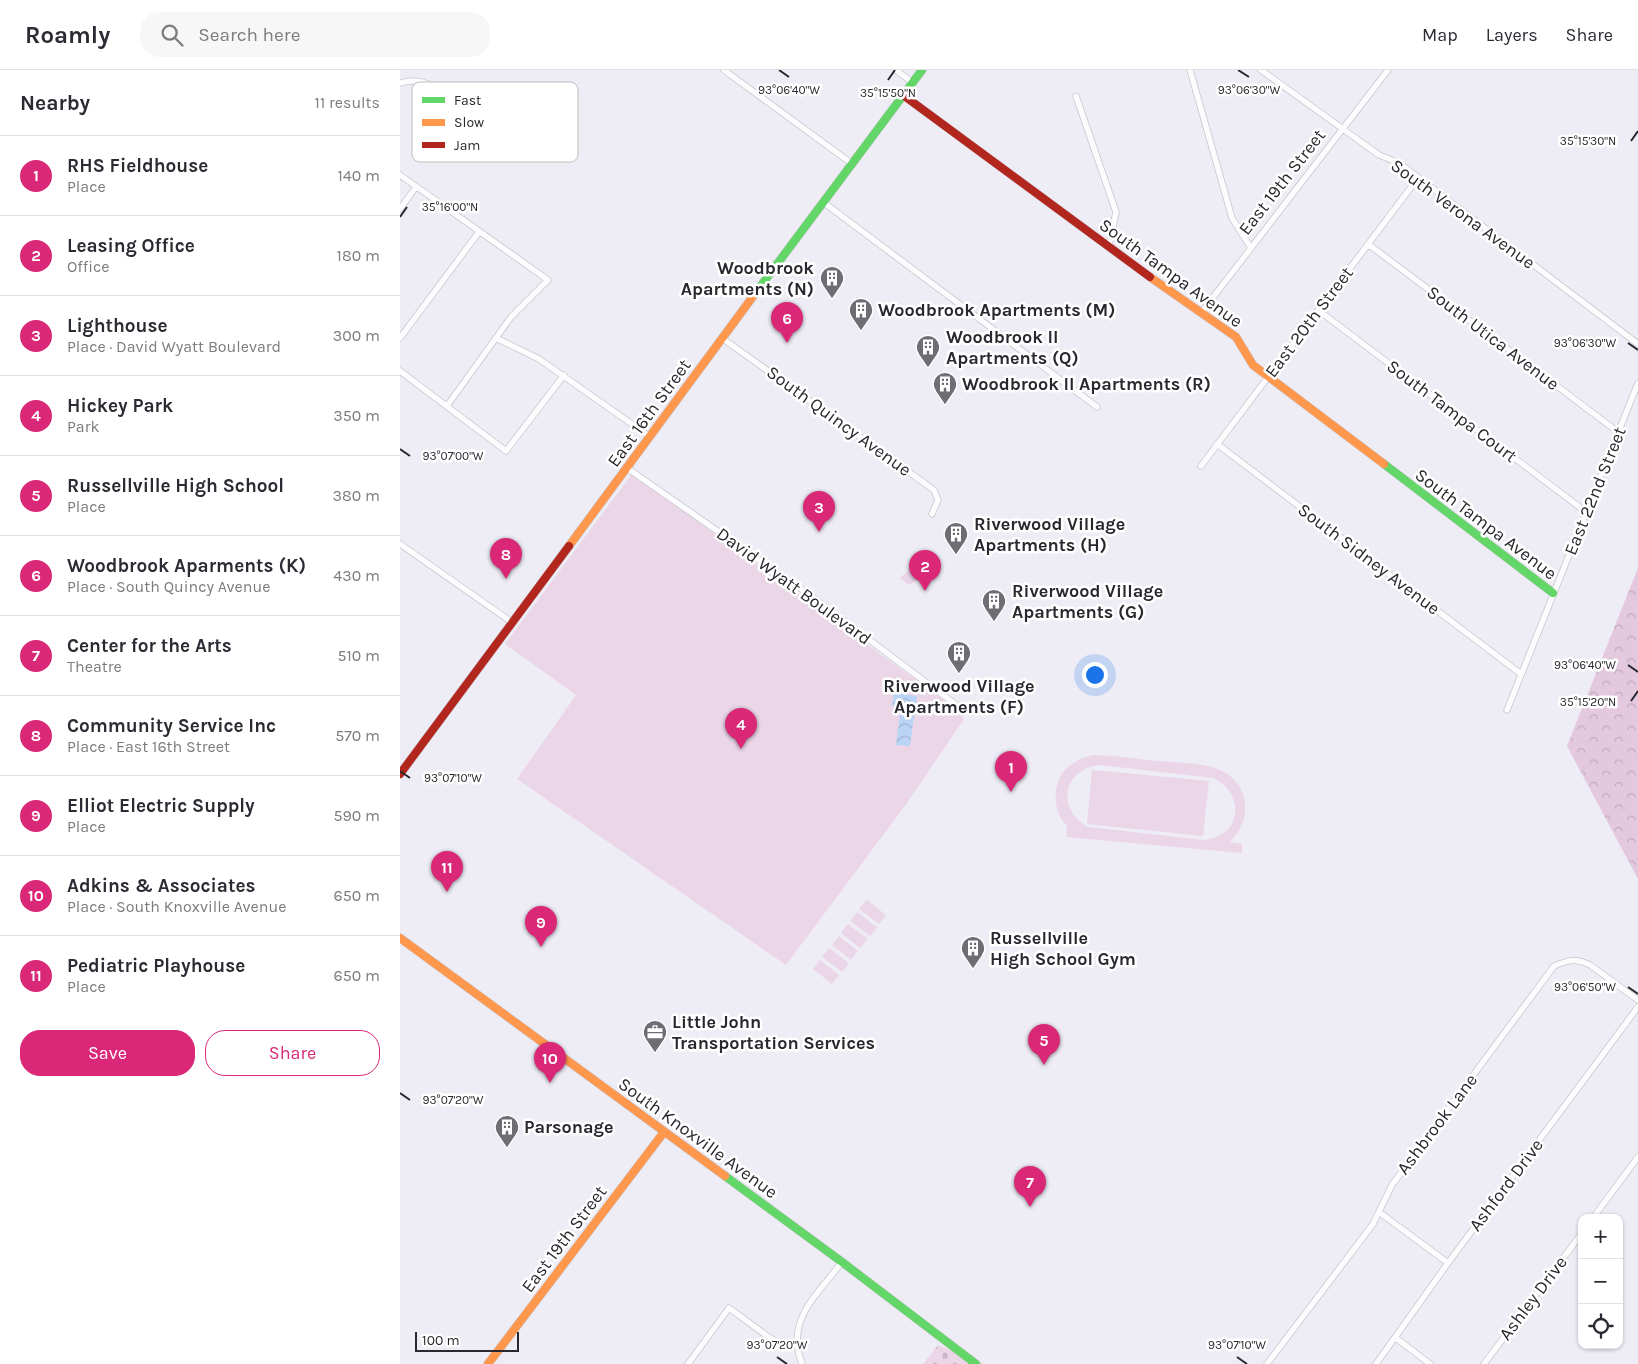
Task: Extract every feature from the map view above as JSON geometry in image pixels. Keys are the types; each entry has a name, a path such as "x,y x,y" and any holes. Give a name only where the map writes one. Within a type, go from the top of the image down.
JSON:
{"street":[{"path":"724,70 851,163"},
{"path":"896,70 913,83"},
{"name":"East 16th Street","path":"400,774 851,163 922,70"},
{"path":"1190,70 1232,218 1250,248"},
{"name":"South Verona Avenue","path":"1261,70 1379,155 1399,162 1638,344"},
{"name":"East 19th Street","path":"1201,313 1388,70"},
{"path":"400,82 413,80 425,82"},
{"name":"South Tampa Avenue","path":"904,96 1236,337 1253,365 1553,593"},
{"path":"1076,96 1116,212 1109,246"},
{"path":"400,175 548,280 511,316 447,406"},
{"name":"East 20th Street","path":"1200,466 1418,178"},
{"path":"400,209 416,187"},
{"path":"823,202 1097,407"},
{"path":"400,338 479,232"},
{"name":"South Utica Avenue","path":"1368,244 1618,432"},
{"name":"South Tampa Court","path":"1318,310 1586,512"},
{"path":"496,338 539,359 649,436"},
{"name":"South Quincy Avenue","path":"722,338 934,490 938,500 932,514"},
{"path":"400,371 506,451 564,376"},
{"name":"East 22nd Street","path":"1507,710 1638,383"},
{"name":"South Sidney Avenue","path":"1217,444 1521,674"},
{"name":"David Wyatt Boulevard","path":"627,468 810,596 959,707"},
{"path":"400,544 513,623"},
{"name":"South Knoxville Avenue","path":"400,938 842,1262 976,1364"},
{"name":"Ashbrook Lane","path":"1267,1364 1373,1224 1392,1185 1554,966 1568,960 1582,960 1638,1000"},
{"name":"Ashford Drive","path":"1376,1364 1448,1263 1638,1007"},
{"name":"East 19th Street","path":"488,1364 664,1132"},
{"path":"1596,1214 1638,1157"},
{"path":"1379,1212 1448,1263"},
{"name":"Ashley Drive","path":"1484,1364 1578,1238"},
{"path":"802,1364 796,1344 796,1332 800,1319 842,1262"},
{"path":"688,1364 729,1308 781,1344 796,1344"},
{"path":"1396,1338 1430,1364"}],"green space":[{"path":"632,474 955,708 964,719 907,803 786,965 517,779 576,695 505,644"},
{"path":"921,559 927,573 909,585 900,578"},
{"path":"1638,568 1638,879 1567,746"},
{"path":"1092,755 1191,763 1215,768 1227,774 1238,784 1244,799 1245,810 1243,820 1237,834 1230,842 1242,844 1242,853 1066,837 1067,826 1062,821 1057,807 1057,784 1067,768 1077,761","holes":["1100,765 1213,778 1224,785 1231,794 1235,803 1235,814 1232,823 1226,831 1217,837 1204,840 1088,827 1071,810 1068,801 1068,791 1071,782 1078,774 1087,768"]},
{"path":"1092,770 1209,781 1203,836 1087,824"},
{"path":"867,900 886,915 879,924 859,909"},
{"path":"857,912 877,927 870,936 850,921"},
{"path":"848,924 868,939 860,948 841,933"},
{"path":"839,936 858,951 851,960 832,945"},
{"path":"829,948 849,963 842,972 822,957"},
{"path":"820,960 839,975 832,984 813,969"},
{"path":"938,1345 984,1364 923,1364"}],"water":[{"path":"894,693 917,696 910,746 896,745 901,707 892,706"}],"traffic: fast":[{"path":"757,291 922,70"},
{"path":"1384,464 1553,593"},
{"path":"725,1176 976,1364"}],"traffic: slow":[{"path":"1150,277 1236,337 1253,365 1384,464"},
{"path":"569,546 757,291"},
{"path":"400,938 725,1176"},
{"path":"488,1364 664,1132"}],"traffic: jam":[{"path":"903,95 1150,277"},
{"path":"400,774 569,546"}],"place":[{"name":"Woodbrook Apartments (N)","path":"832,299"},
{"name":"Woodbrook Apartments (M)","path":"861,331"},
{"name":"Woodbrook Aparments (K)","path":"787,343"},
{"name":"Woodbrook II Apartments (Q)","path":"928,368"},
{"name":"Woodbrook II Apartments (R)","path":"945,405"},
{"name":"Lighthouse","path":"819,532"},
{"name":"Riverwood Village Apartments (H)","path":"956,555"},
{"name":"Community Service Inc","path":"506,579"},
{"name":"Leasing Office","path":"925,591"},
{"name":"Riverwood Village Apartments (G)","path":"994,622"},
{"name":"Riverwood Village Apartments (F)","path":"959,674"},
{"name":"Hickey Park","path":"741,749"},
{"name":"RHS Fieldhouse","path":"1011,792"},
{"name":"Pediatric Playhouse","path":"447,892"},
{"name":"Elliot Electric Supply","path":"541,947"},
{"name":"Russellville High School Gym","path":"973,969"},
{"name":"Little John Transportation Services","path":"655,1053"},
{"name":"Russellville High School","path":"1044,1065"},
{"name":"Adkins & Associates","path":"550,1083"},
{"name":"Parsonage","path":"507,1148"},
{"name":"Center for the Arts","path":"1030,1207"}]}
